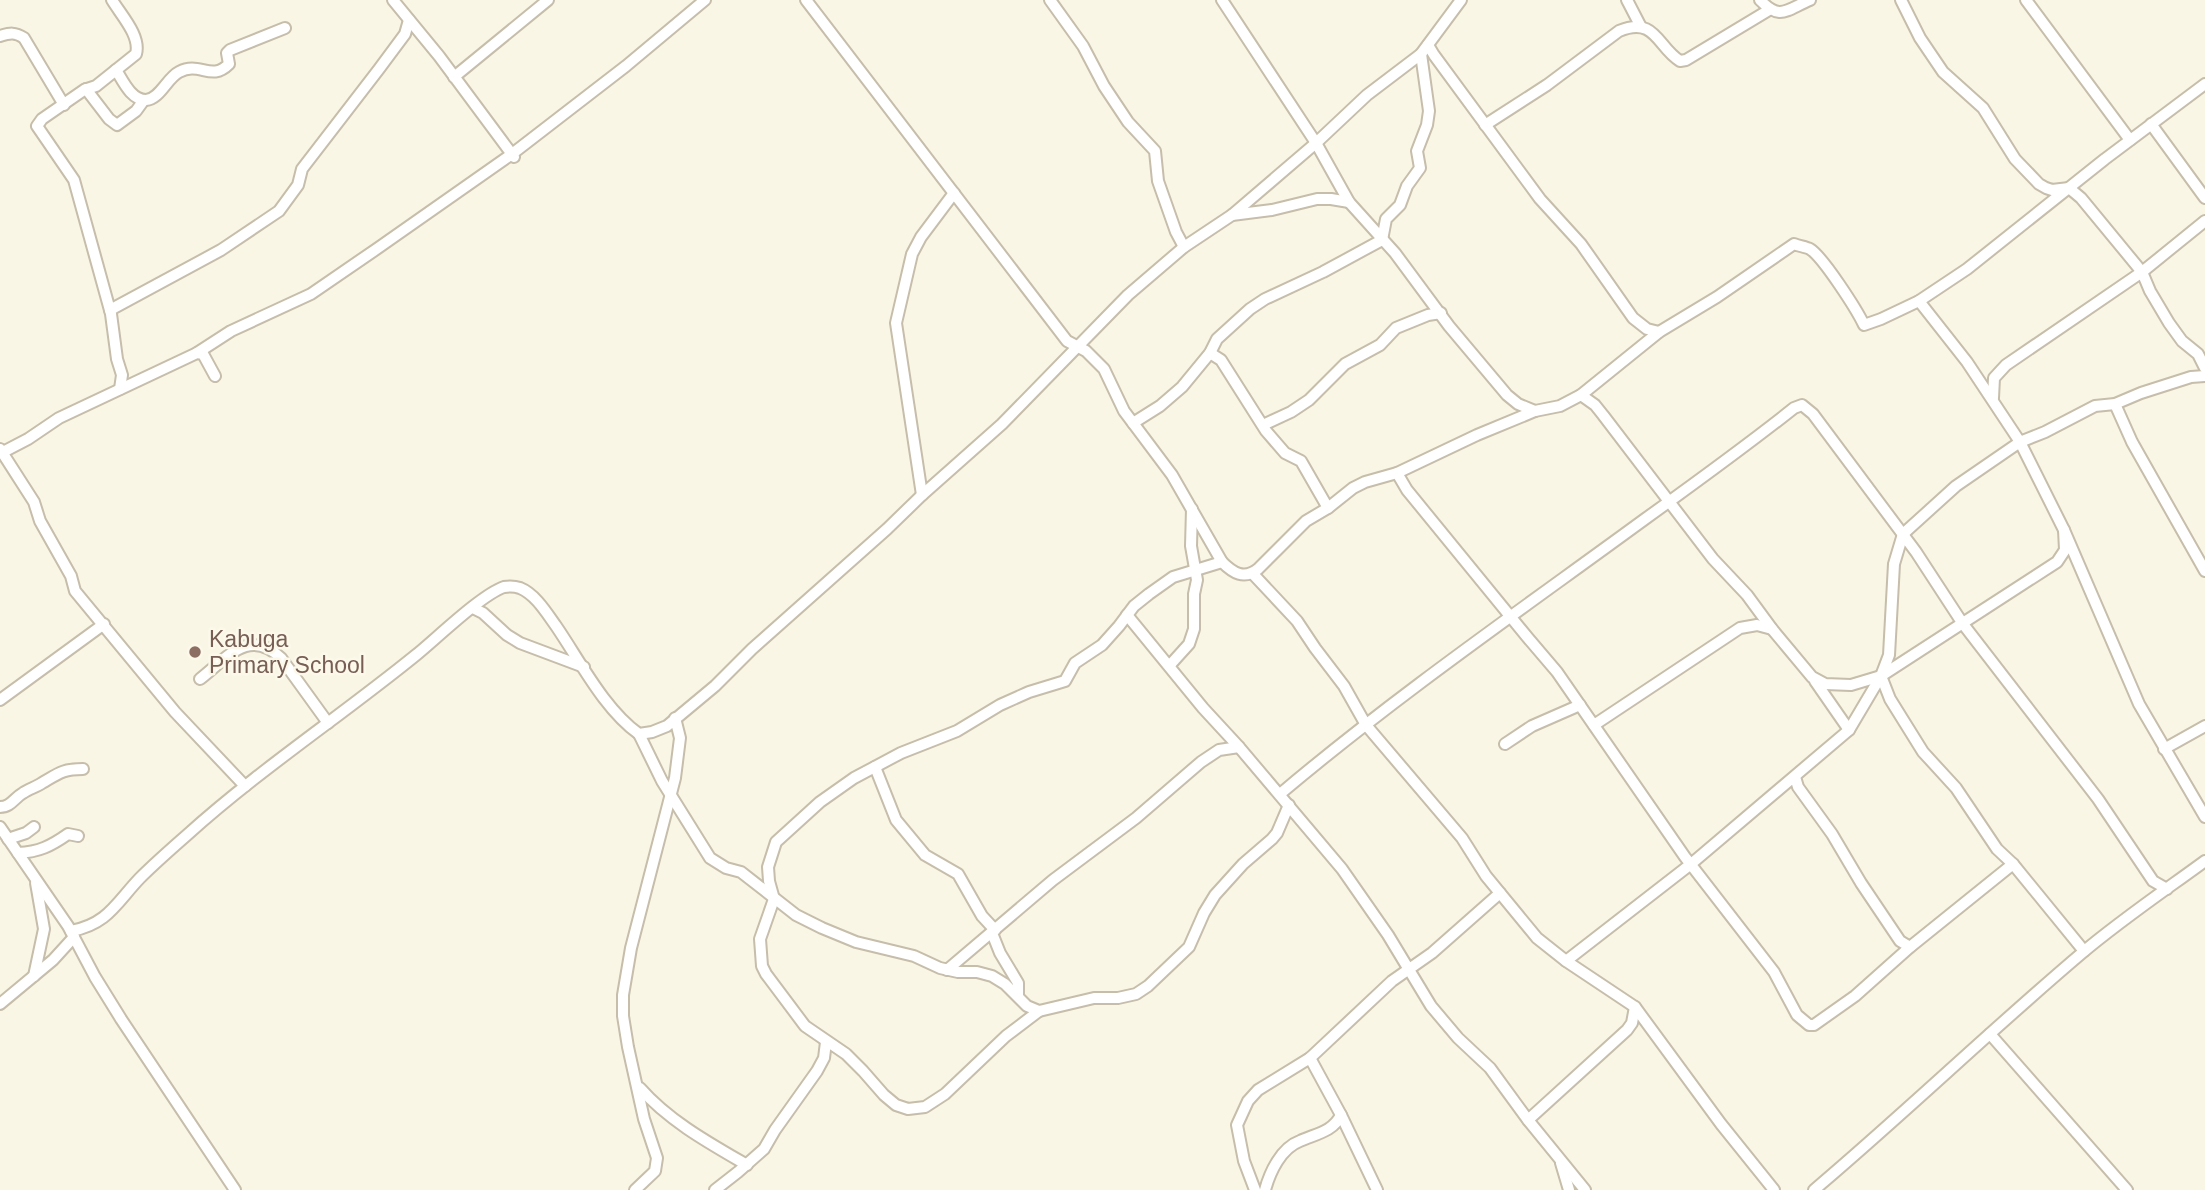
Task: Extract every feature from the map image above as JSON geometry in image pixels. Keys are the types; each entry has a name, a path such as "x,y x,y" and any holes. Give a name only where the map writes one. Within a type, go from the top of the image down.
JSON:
{"street":[{"path":"112,0 135,37 138,46 134,57 96,86 86,89 42,119 37,128 74,180 110,310 122,375 120,389"},
{"path":"393,0 513,155"},
{"path":"454,76 548,0"},
{"path":"245,786 175,712 75,590 71,576 40,521 34,502 1,451 28,439 59,418 197,353 231,331 311,294 513,155 705,0"},
{"path":"806,0 1067,341 1095,359 1104,369 1124,411 1172,475 1222,562 1233,573 1244,575 1253,573 1306,521 1353,488 1398,473 1439,452 1535,411 1560,406 1581,395 1659,332 1717,297 1794,244 1809,249 1824,262 1864,325 1919,301 2009,237 2205,84"},
{"path":"1050,0 1091,58 1104,86 1134,131 1155,151 1158,181 1175,232 1184,247"},
{"path":"1222,0 1316,143 1349,202 1395,253 1449,326 1507,396 1535,411"},
{"path":"639,734 667,726 706,694 752,649 1002,424 1128,295 1184,247 1232,215 1367,95 1424,49 1461,0"},
{"path":"1627,0 1641,27 1658,37 1680,61 1686,60 1769,10"},
{"path":"1760,0 1769,10 1780,13 1810,0"},
{"path":"1901,0 1931,56 1943,72 1983,108 2015,159 2046,188 2069,188 2081,198 2142,272 2169,323 2182,341 2198,354 2205,368"},
{"path":"2026,0 2130,140"},
{"path":"110,310 221,250 279,211 298,185 302,169 386,61 405,34 409,20"},
{"path":"1485,125 1547,85 1619,31 1641,27"},
{"path":"86,89 108,119 117,125 136,111 144,100 153,97 179,72 198,69 219,73 229,64 227,54 230,50 285,28"},
{"path":"0,36 10,33 24,38 64,105"},
{"path":"1424,49 1434,55 1541,199 1581,244 1633,317 1647,330 1659,332"},
{"path":"1382,240 1386,219 1400,205 1407,186 1420,169 1417,151 1429,118 1424,49"},
{"path":"116,70 131,93 144,100"},
{"path":"2151,124 2205,198"},
{"path":"922,495 896,323 912,254 920,237 954,192"},
{"path":"1232,215 1272,210 1317,199 1349,202"},
{"path":"1993,398 1994,378 2006,365 2142,272 2205,221"},
{"path":"1133,423 1160,406 1182,387 1210,353 1221,334 1250,309 1382,240"},
{"path":"1919,301 1993,398 2020,442 2064,530 2130,687 2205,817"},
{"path":"1263,425 1309,400 1345,364 1380,345 1396,328 1428,315 1441,313"},
{"path":"197,353 203,354 207,359 215,376"},
{"path":"1210,353 1221,359 1283,452 1301,461 1328,508"},
{"path":"1566,961 1691,864 1849,730 1881,676 1889,655 1894,564 1903,534 1956,486 2020,442 2095,407 2115,404 2191,377 2205,376"},
{"path":"1581,395 1604,415 1713,559 1747,595 1812,677 1849,730"},
{"path":"2115,404 2132,442 2205,571"},
{"path":"1280,794 1366,725 1737,453 1794,408 1802,405 1813,414 1903,534 1963,624 2098,799 2153,881 2167,889"},
{"path":"1398,473 1408,490 1558,672 1691,864 1774,972 1797,1015 1809,1025 1820,1021 1848,1001 2013,864"},
{"path":"1170,665 1182,653 1193,635 1195,571 1191,546 1192,509"},
{"path":"1812,677 1833,686 1851,685 1881,676 2057,562 2065,550 2064,530"},
{"path":"1222,562 1173,577 1134,606 1102,645 1075,663 1065,681 1029,692 1000,705 957,731 875,766 828,796 776,842 768,867 774,900 760,939 762,965 772,984 805,1026 846,1055 884,1095 896,1105 908,1109 925,1107 946,1094 1006,1036 1039,1011 1094,998 1118,998 1136,994 1148,986 1189,947 1209,905 1228,879 1277,833 1289,805"},
{"path":"1253,573 1297,621 1344,685 1366,725 1462,838 1486,876 1537,938 1566,961 1635,1007 1721,1124 1774,1190"},
{"path":"0,1004 53,960 73,934 88,928 111,912 139,879 187,834 245,786 497,590 516,586 526,590 551,618 609,705 626,725 639,734 654,768 710,858 726,868 741,872 796,915 842,936 914,956 947,970 992,976 999,979 1027,1006 1039,1011"},
{"path":"1740,628 1749,614 1747,595"},
{"path":"473,608 520,643 584,667"},
{"path":"1127,615 1342,869 1388,935 1431,1006 1458,1038 1490,1068 1585,1190"},
{"path":"0,700 104,624"},
{"path":"1594,725 1740,628 1757,625 1772,629"},
{"path":"200,679 247,644 261,645 272,649 281,658 328,723"},
{"path":"1881,676 1890,699 1914,740 1956,788 1997,849 2013,864 2084,951"},
{"path":"1505,744 1532,726 1580,705"},
{"path":"635,1190 655,1171 657,1158 644,1119 623,1016 625,976 675,778 680,738 675,718"},
{"path":"2164,749 2205,726"},
{"path":"947,970 1072,865 1136,818 1201,762 1219,750 1239,747"},
{"path":"875,766 896,820 925,855 958,874 982,916 994,931 1000,953 1018,983 1018,996"},
{"path":"0,807 9,805 23,793 59,772 83,769"},
{"path":"1795,777 1798,787 1832,834 1900,942 1910,947"},
{"path":"0,827 73,934 121,1019 235,1190"},
{"path":"8,839 34,827"},
{"path":"18,853 52,846 68,834 78,836"},
{"path":"1814,1190 1900,1117 2084,951 2205,860"},
{"path":"33,874 44,929 34,976"},
{"path":"1255,1190 1244,1161 1237,1125 1242,1111 1258,1090 1310,1058 1392,981 1433,953 1500,893"},
{"path":"1528,1120 1627,1030 1632,1023 1635,1007"},
{"path":"1990,1034 2127,1190"},
{"path":"715,1190 764,1149 817,1072 824,1058 826,1042"},
{"path":"1310,1058 1377,1190"},
{"path":"638,1086 652,1101 683,1125 747,1164"},
{"path":"1265,1190 1275,1167 1291,1146 1324,1132 1338,1122 1341,1115"},
{"path":"1559,1157 1569,1190"}],"place":[{"name":"Kabuga Primary School","path":"195,652"}]}
